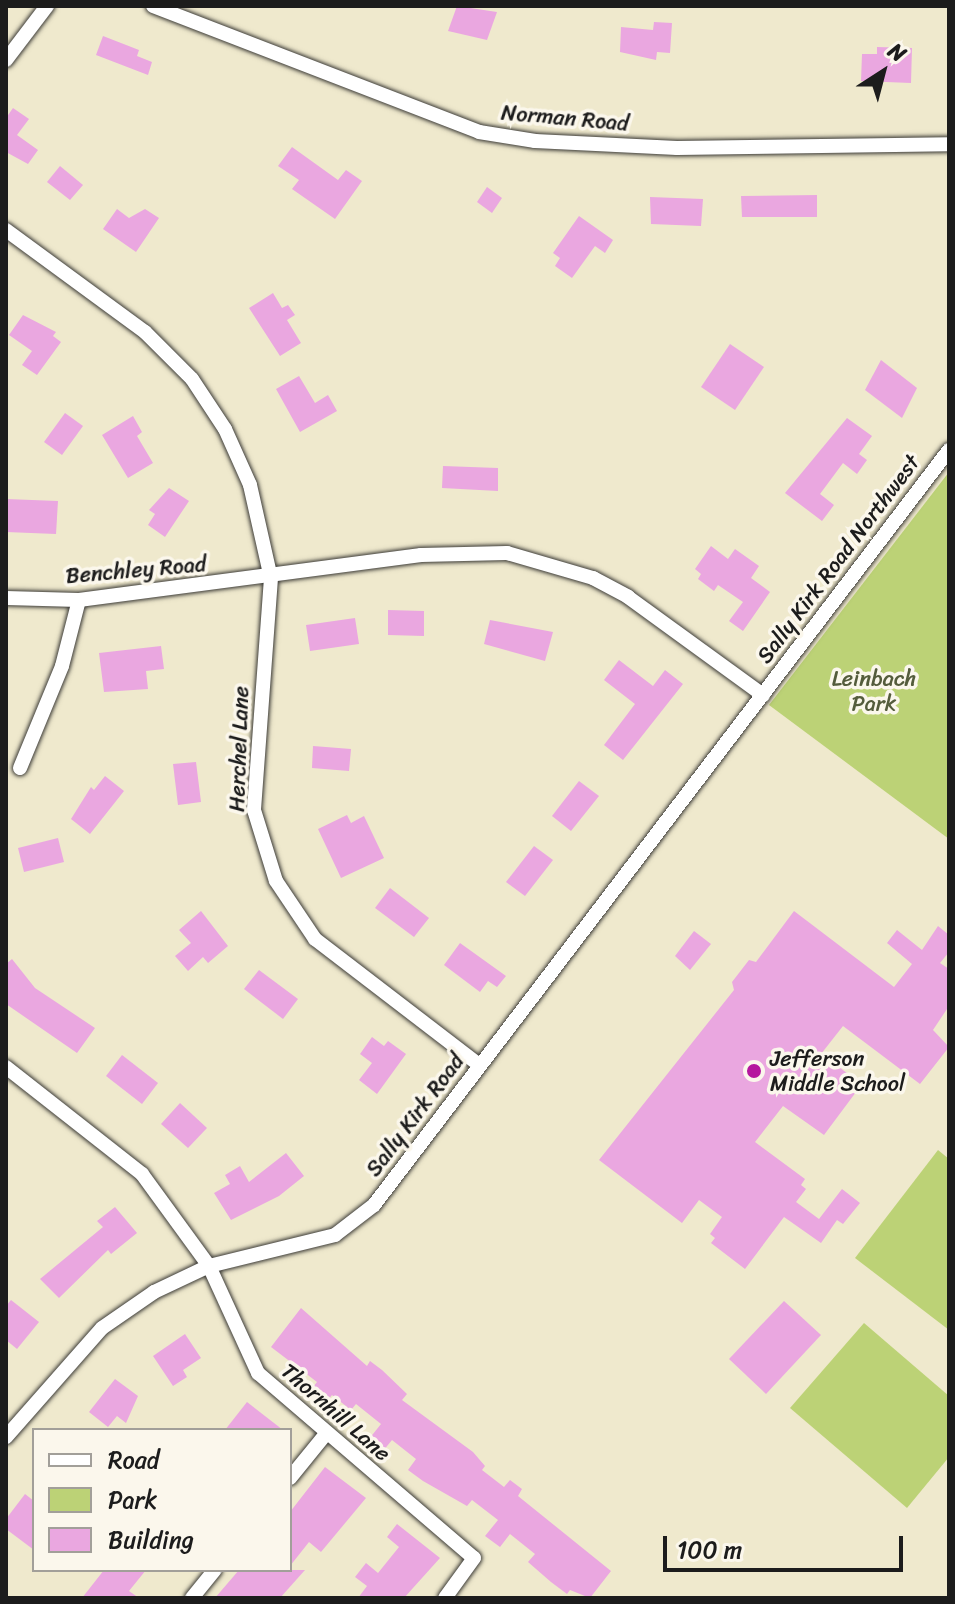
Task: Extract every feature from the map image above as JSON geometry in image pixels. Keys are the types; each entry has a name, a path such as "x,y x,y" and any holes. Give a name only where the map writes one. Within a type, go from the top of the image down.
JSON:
{"street":[{"path":"6,60 47,6"},
{"name":"Norman Road","path":"153,6 479,132 535,141 677,148 949,144"},
{"name":"Herchel Lane","path":"6,230 145,332 192,379 225,429 250,485 271,578 254,810 276,881 315,939 479,1065"},
{"name":"Sally Kirk Road Northwest","path":"763,695 949,450"},
{"name":"Benchley Road","path":"6,598 79,600 271,578 421,555 507,553 593,578 628,597 763,695"},
{"path":"20,768 62,666 79,600"},
{"name":"Sally Kirk Road","path":"6,1437 102,1328 154,1292 209,1266 335,1235 374,1205 763,695"},
{"name":"Thornhill Lane","path":"6,1067 142,1174 209,1266 258,1373 325,1435 474,1558 445,1598"},
{"path":"292,1476 325,1435"},
{"path":"192,1598 213,1572"}],"green space":[{"name":"Leinbach Park","path":"949,472 949,839 769,705"},
{"path":"938,1150 949,1159 949,1330 855,1258"},
{"path":"864,1323 949,1396 949,1457 907,1508 790,1408"}],"building":[{"path":"457,6 497,12 487,40 448,31"},
{"path":"654,22 672,23 670,53 657,52 656,60 620,52 621,27 653,30"},
{"path":"103,36 139,50 137,56 152,62 148,75 96,55"},
{"path":"877,47 912,48 911,83 861,81 862,54 877,54"},
{"path":"13,108 29,119 17,135 38,150 28,164 6,152 6,118"},
{"path":"292,147 338,180 346,170 362,181 335,219 292,189 299,180 278,166"},
{"path":"60,166 83,185 70,200 47,182"},
{"path":"487,187 502,198 492,213 477,202"},
{"path":"817,195 817,217 742,217 741,196"},
{"path":"650,197 703,199 701,226 651,224"},
{"path":"117,209 129,218 145,209 159,218 136,252 103,229"},
{"path":"579,216 613,240 605,253 595,246 572,278 555,266 560,258 553,253"},
{"path":"273,293 282,308 288,305 295,315 287,320 301,343 280,356 249,308"},
{"path":"23,315 56,332 53,336 61,342 37,375 22,365 32,351 9,335"},
{"path":"730,344 764,367 735,410 701,387"},
{"path":"881,360 917,388 902,418 865,390"},
{"path":"299,376 315,403 328,395 337,411 300,432 276,389"},
{"path":"65,413 83,426 62,455 44,442"},
{"path":"133,416 142,432 137,436 153,463 128,478 102,435"},
{"path":"847,418 872,436 859,454 867,460 857,474 843,463 820,494 834,505 822,521 785,493"},
{"path":"443,466 498,468 498,491 442,488"},
{"path":"169,488 189,501 165,537 148,525 155,514 149,510"},
{"path":"6,499 58,501 56,534 6,532"},
{"path":"711,546 728,559 735,549 759,566 751,578 770,592 743,631 729,621 743,602 718,585 714,591 698,579 701,574 695,569"},
{"path":"388,610 424,611 424,636 388,635"},
{"path":"355,618 359,644 310,651 306,625"},
{"path":"490,620 553,632 545,661 484,644"},
{"path":"161,646 164,669 146,671 148,689 104,692 99,653"},
{"path":"619,660 653,686 665,670 683,684 623,760 604,745 635,704 604,680"},
{"path":"313,746 351,749 349,771 312,768"},
{"path":"196,762 201,802 178,805 173,764"},
{"path":"105,776 124,791 90,834 71,819 91,787 94,790"},
{"path":"579,781 599,796 571,831 552,816"},
{"path":"347,815 351,823 364,816 384,858 341,878 318,829"},
{"path":"58,838 64,862 24,872 18,848"},
{"path":"534,846 553,860 525,896 506,882"},
{"path":"390,888 429,918 414,937 375,908"},
{"path":"201,911 228,946 208,963 203,957 188,971 175,956 191,943 179,930"},
{"path":"794,911 894,987 912,964 887,943 897,930 922,950 938,926 949,935 949,952 940,963 949,969 949,1006 933,1030 949,1047 920,1084 843,1026 821,1054 862,1084 824,1135 783,1106 755,1142 805,1179 801,1185 806,1189 796,1202 819,1219 842,1189 860,1203 843,1224 837,1220 821,1243 784,1217 745,1269 711,1243 715,1238 710,1234 722,1217 699,1200 682,1223 599,1160 734,990 732,982 749,960 756,962"},
{"path":"694,931 711,944 690,970 675,956"},
{"path":"460,943 506,976 497,987 488,981 480,992 444,965"},
{"path":"12,959 35,988 95,1028 77,1053 6,1004 6,964"},
{"path":"259,970 298,999 283,1019 244,989"},
{"path":"372,1037 384,1046 388,1041 406,1054 377,1094 359,1080 372,1063 360,1054"},
{"path":"122,1055 158,1083 142,1104 106,1076"},
{"path":"180,1103 207,1128 188,1148 161,1124"},
{"path":"286,1153 304,1176 279,1196 231,1220 214,1193 230,1184 225,1175 240,1166 249,1182"},
{"path":"115,1207 137,1233 111,1254 108,1250 59,1298 40,1279 103,1227 97,1221"},
{"path":"11,1300 39,1322 17,1349 6,1340 6,1306"},
{"path":"784,1301 821,1335 766,1394 729,1359"},
{"path":"301,1308 367,1366 370,1361 382,1370 407,1394 402,1400 473,1452 485,1466 482,1470 504,1487 510,1480 522,1489 518,1496 611,1571 590,1598 570,1590 567,1594 551,1582 528,1562 535,1554 510,1534 500,1547 485,1536 498,1520 472,1500 467,1506 408,1470 416,1459 392,1440 383,1451 369,1439 381,1424 356,1404 351,1410 332,1395 328,1400 313,1387 317,1382 271,1347"},
{"path":"185,1334 201,1358 183,1370 187,1377 173,1386 153,1356"},
{"path":"115,1379 138,1396 126,1423 117,1416 108,1427 89,1412"},
{"path":"247,1402 280,1428 227,1428"},
{"path":"325,1467 366,1498 321,1552 309,1542 292,1563 292,1509"},
{"path":"25,1494 32,1499 32,1548 6,1529 6,1519"},
{"path":"397,1524 440,1558 404,1598 358,1598 367,1586 355,1577 366,1563 378,1573 399,1547 387,1537"},
{"path":"305,1570 280,1598 215,1598 237,1572"},
{"path":"102,1572 144,1572 129,1591 139,1598 82,1598"}],"place":[{"name":"Jefferson Middle School","path":"754,1071"}]}
